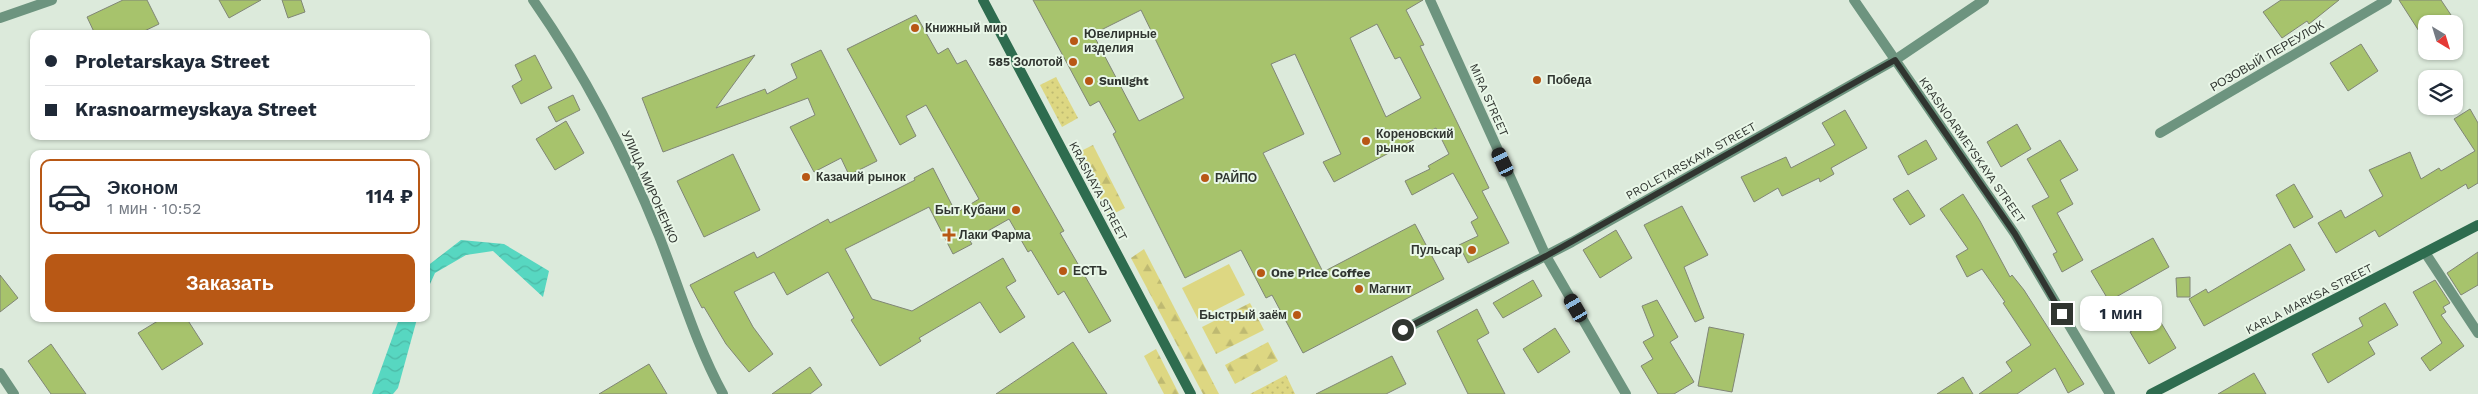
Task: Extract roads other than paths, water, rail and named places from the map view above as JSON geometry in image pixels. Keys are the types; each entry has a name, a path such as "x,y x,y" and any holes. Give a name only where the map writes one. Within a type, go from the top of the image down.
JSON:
{"main road":[{"name":"KRASNAYA STREET","path":"983,0 1191,394"},
{"name":"KARLA MARKSA STREET","path":"2151,394 2426,254 2478,225"}],"street":[{"path":"0,18 52,0"},
{"name":"УЛИЦА МИРОНЕНКО","path":"533,0 551,26 615,137 659,236 721,393"},
{"name":"MIRA STREET","path":"1430,0 1546,256 1626,394"},
{"name":"KRASNOARMEYSKAYA STREET","path":"1854,0 2015,234 2110,394"},
{"name":"PROLETARSKAYA STREET","path":"1403,330 1546,256 1895,60 1984,0"},
{"name":"РОЗОВЫЙ ПЕРЕУЛОК","path":"2160,133 2387,0"},
{"path":"2426,254 2478,333"},
{"path":"0,373 14,394"}],"water":[{"path":"461,240 504,244 549,271 543,297 493,251 466,255 435,273 430,284 430,264"},
{"path":"398,322 416,322 398,388 393,394 372,394"}],"place":[{"name":"Книжный мир","path":"915,28"},
{"name":"Ювелирные изделия","path":"1074,41"},
{"name":"585 Золотой","path":"1073,62"},
{"name":"Победа","path":"1537,80"},
{"name":"Sunlight","path":"1089,81"},
{"name":"Кореновский рынок","path":"1366,141"},
{"name":"Казачий рынок","path":"806,177"},
{"name":"РАЙПО","path":"1205,178"},
{"name":"Быт Кубани","path":"1016,210"},
{"name":"Лаки Фарма","path":"949,235"},
{"name":"Пульсар","path":"1472,250"},
{"name":"ЕСТЪ","path":"1063,271"},
{"name":"One Price Coffee","path":"1261,273"},
{"name":"Магнит","path":"1359,289"},
{"name":"Быстрый заём","path":"1297,315"}]}
